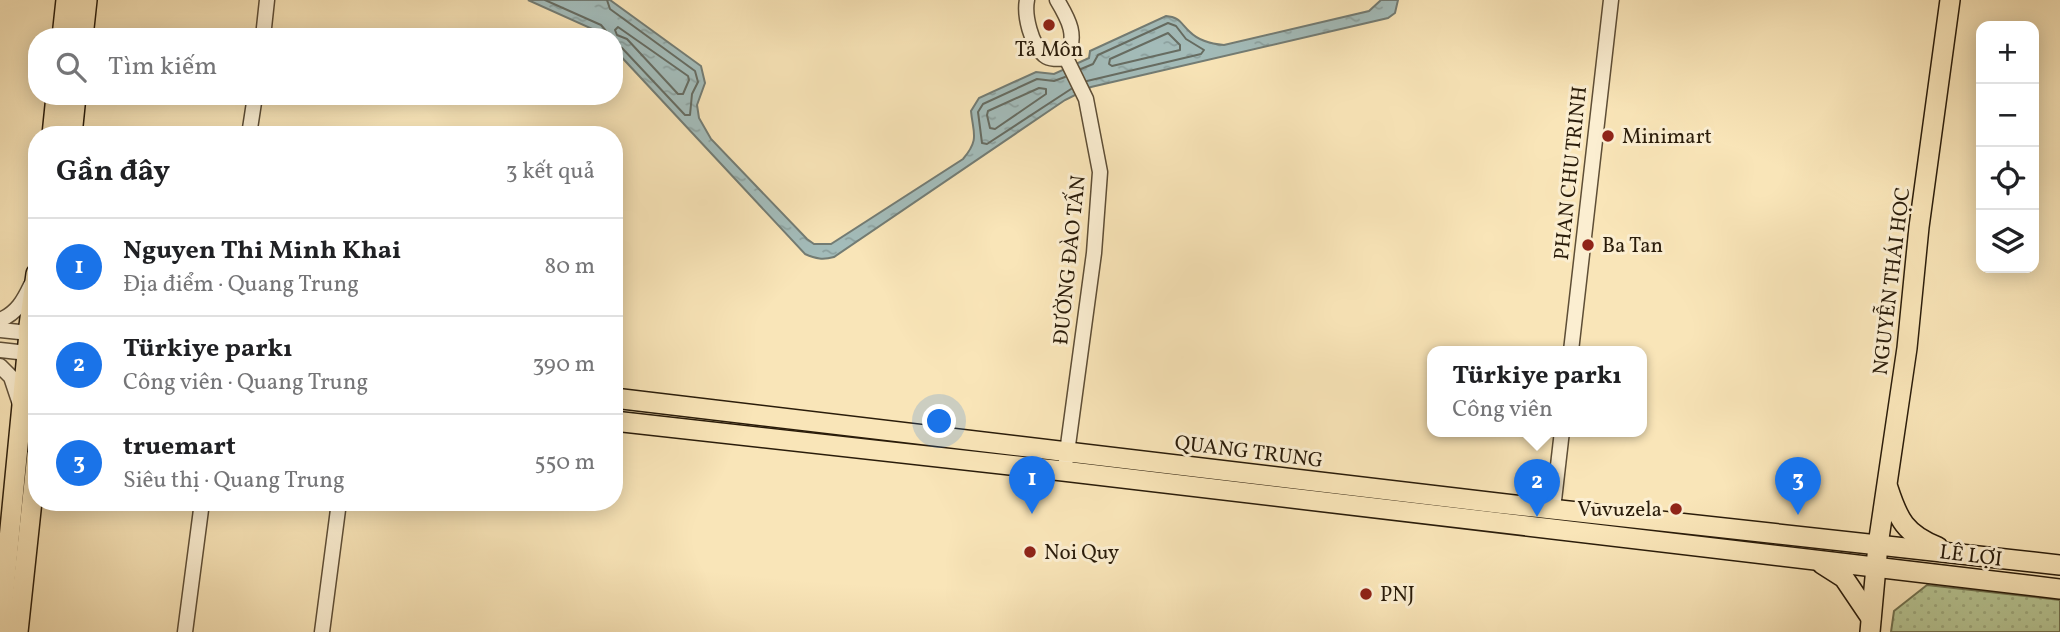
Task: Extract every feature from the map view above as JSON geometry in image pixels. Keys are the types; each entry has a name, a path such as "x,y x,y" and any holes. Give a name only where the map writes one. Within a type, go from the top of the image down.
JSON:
{"highway":[{"path":"67,28 76,6"},
{"path":"76,6 80,28"},
{"path":"54,126 56,105"},
{"path":"72,126 74,105"}],"main road":[{"name":"NGUYỄN THÁI HỌC","path":"1871,625 1878,545 1907,348 1919,227 1950,0"},
{"path":"0,632 12,603 22,502 22,412 28,371"},
{"name":"QUANG TRUNG","path":"623,399 1878,545"},
{"name":"QUANG TRUNG","path":"623,422 1877,567"},
{"path":"894,453 895,431"},
{"path":"22,502 28,483"},
{"path":"1887,484 1894,508 1906,528 1922,540 1952,552"},
{"path":"1551,530 1553,509"},
{"name":"LÊ LỢI","path":"1878,545 2060,565"},
{"path":"1797,558 1822,564 1844,578 1871,625"},
{"name":"LÊ LỢI","path":"1877,567 2060,589"},
{"path":"12,603 18,632"}],"street":[{"path":"264,28 267,0"},
{"path":"1027,0 1026,17 1042,54 1051,59 1068,61 1073,45 1072,33 1057,0"},
{"name":"PHAN CHU TRINH","path":"1572,346 1611,0"},
{"name":"ĐƯỜNG ĐÀO TẤN","path":"1063,471 1094,253 1100,172 1086,99 1068,61"},
{"path":"250,126 254,105"},
{"path":"0,320 12,313 28,291"},
{"path":"0,330 28,341"},
{"path":"0,350 28,344"},
{"path":"0,366 11,377 22,412"},
{"path":"1553,509 1561,437"},
{"path":"185,632 201,511"},
{"path":"322,632 338,511"}],"green space":[{"path":"1927,585 2060,600 2060,632 1891,632 1894,611"}],"water":[{"path":"528,0 610,0 701,66 705,83 697,105 699,118 711,139 807,239 814,244 831,244 963,159 974,141 971,111 979,98 1036,72 1054,74 1089,58 1090,51 1166,16 1177,19 1202,40 1224,45 1369,11 1381,0 1398,0 1395,13 1388,18 1091,87 1065,100 834,257 823,259 805,254 623,59 623,28 590,28"}],"place":[{"name":"Tả Môn","path":"1049,25"},
{"name":"Minimart","path":"1608,136"},
{"name":"Ba Tan","path":"1588,245"},
{"name":"Vuvuzela","path":"1676,509"},
{"name":"Nguyen Thi Minh Khai","path":"1032,514"},
{"name":"truemart","path":"1798,515"},
{"name":"Türkiye parkı","path":"1537,517"},
{"name":"Noi Quy","path":"1030,552"},
{"name":"PNJ","path":"1366,594"}]}
